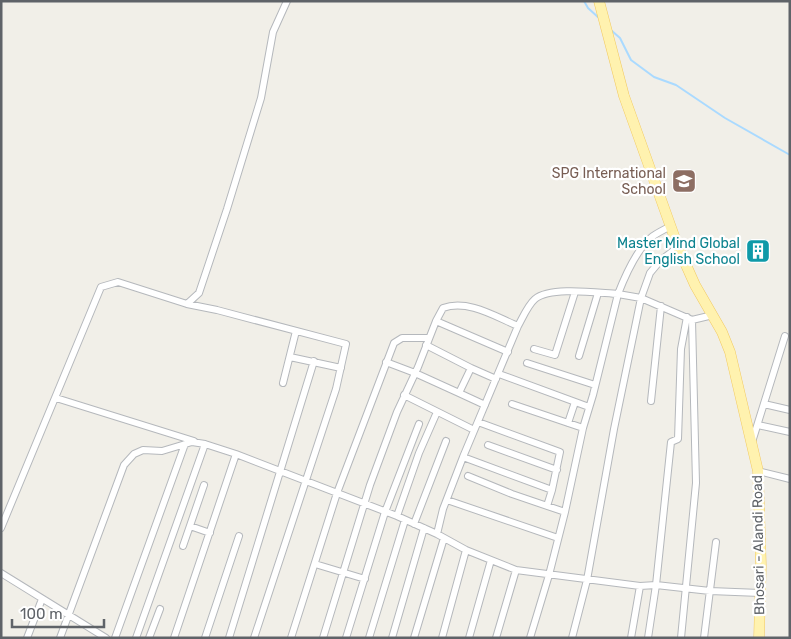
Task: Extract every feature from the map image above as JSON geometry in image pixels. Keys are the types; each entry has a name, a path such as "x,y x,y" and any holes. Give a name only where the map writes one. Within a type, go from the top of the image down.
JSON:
{"main road":[{"name":"Bhosari - Alandi Road","path":"599,1 624,96 678,248 730,352 758,471 761,538 759,638"}],"street":[{"path":"187,304 199,293 227,209 261,98 273,32 286,1"},
{"path":"530,638 549,575 583,428 618,294 628,269 639,253 652,237 671,226"},
{"path":"572,638 587,580 614,429 641,298 650,274 660,261 678,248"},
{"path":"1,528 100,287 118,282 187,304 217,310 346,344 336,389 254,638"},
{"path":"437,534 447,500 474,430 518,326 535,299 544,294 557,292 618,294 641,298 689,319 712,315"},
{"path":"534,349 555,356 575,292"},
{"path":"579,356 598,293"},
{"path":"323,638 370,486 404,395 443,308 452,306 476,308 518,326"},
{"path":"652,401 661,306"},
{"path":"648,638 656,585 671,442 678,439 681,349 689,319"},
{"path":"681,638 696,483 689,319"},
{"path":"436,321 508,352"},
{"path":"283,383 296,331"},
{"path":"752,444 785,336"},
{"path":"291,638 338,493 394,343 402,338 429,338"},
{"path":"426,345 470,368 589,407"},
{"path":"290,357 340,368"},
{"path":"229,638 314,362"},
{"path":"386,362 485,405"},
{"path":"527,363 595,384"},
{"path":"459,394 470,368"},
{"path":"404,395 474,430"},
{"path":"56,398 236,454 397,516 437,534 466,550 516,570 640,586 656,585 710,591 760,593"},
{"path":"568,423 575,402"},
{"path":"512,404 583,428"},
{"path":"764,404 790,410"},
{"path":"397,516 419,453 437,412"},
{"path":"478,422 559,451 557,470 547,506"},
{"path":"346,638 385,512 419,424"},
{"path":"758,426 790,432"},
{"path":"414,524 446,441"},
{"path":"60,638 124,465 134,454 143,450 162,452 192,442 205,444"},
{"path":"115,638 184,444"},
{"path":"136,638 205,444"},
{"path":"488,446 557,470"},
{"path":"174,638 236,454"},
{"path":"463,457 552,490"},
{"path":"758,471 790,479"},
{"path":"468,476 565,512"},
{"path":"183,546 204,485"},
{"path":"447,500 558,538"},
{"path":"369,638 405,520"},
{"path":"190,526 210,533"},
{"path":"392,638 424,528"},
{"path":"205,638 238,536"},
{"path":"414,638 444,538"},
{"path":"704,638 716,542"},
{"path":"442,638 466,550"},
{"path":"469,638 491,560"},
{"path":"315,564 365,579"},
{"path":"496,638 516,570"},
{"path":"1,573 106,638"},
{"path":"631,638 640,586"},
{"path":"27,638 42,599"},
{"path":"149,638 160,609"}],"waterway":[{"path":"584,1 588,8 599,18"},
{"path":"612,31 620,38 631,60 654,77 676,85 725,118 790,155"}],"place":[{"name":"SPG International School","path":"684,181"},
{"name":"Master Mind Global English School","path":"758,251"}]}
